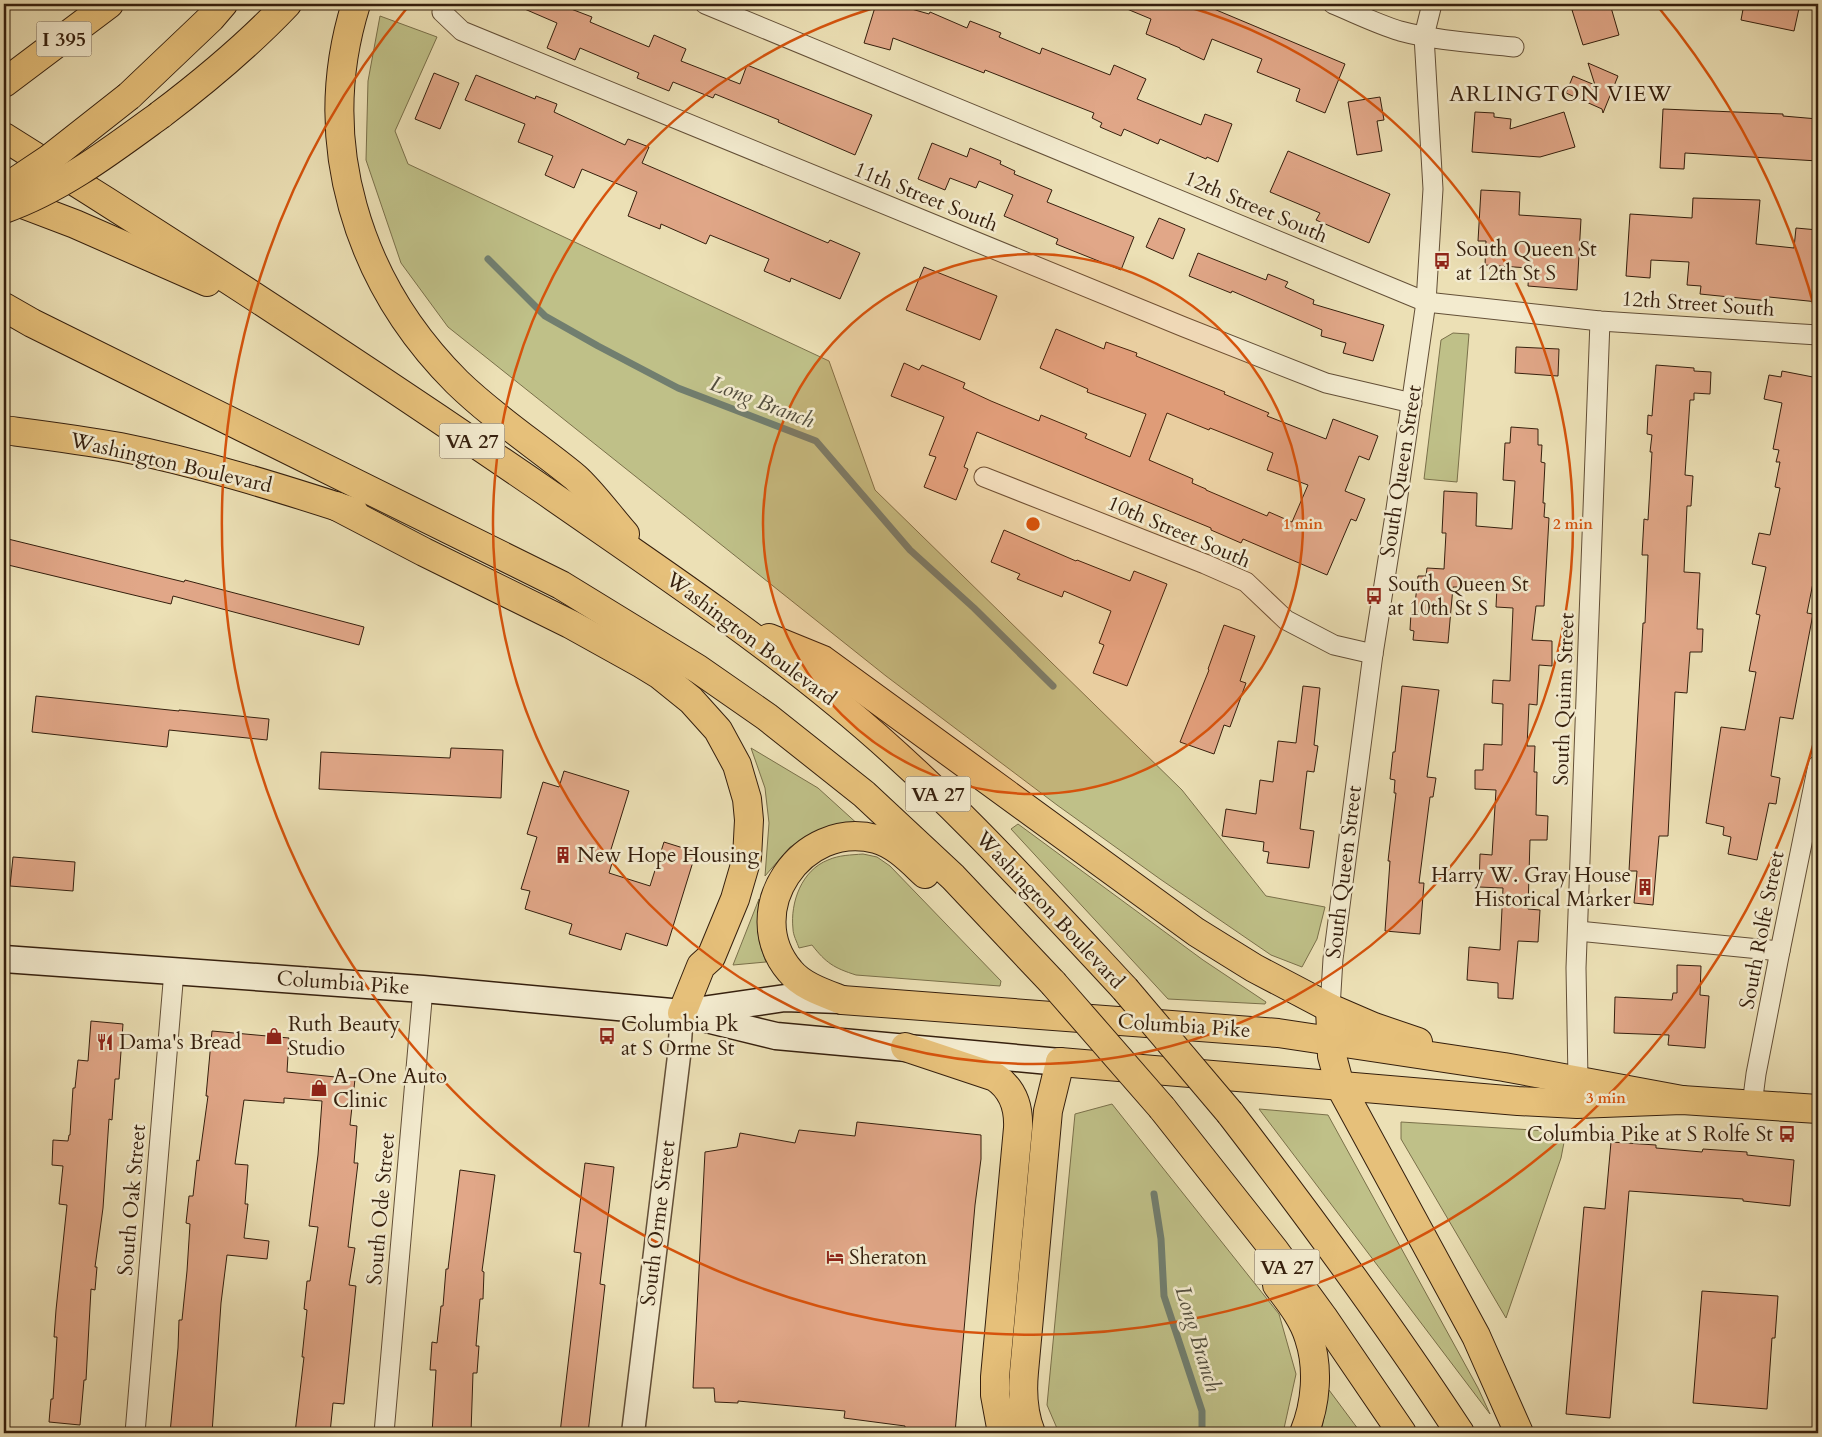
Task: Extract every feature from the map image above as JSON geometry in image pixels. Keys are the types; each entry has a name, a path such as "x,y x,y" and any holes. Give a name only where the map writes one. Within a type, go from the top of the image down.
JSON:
{"main road":[{"name":"I 395","path":"11,78 109,4"},
{"path":"4,189 49,159 129,96 224,4"},
{"path":"4,209 27,201 64,180 130,137 200,85 235,55 287,4"},
{"path":"356,4 342,65 339,113 342,153 354,213 363,240 388,293 439,363 458,383 500,421 576,478 652,565"},
{"path":"4,137 148,227 290,320"},
{"name":"VA 27","path":"4,197 101,235 290,320"},
{"path":"4,307 40,327 561,585 661,648"},
{"name":"Washington Boulevard","path":"290,320 433,414 652,565 731,622 840,705 961,816 1125,989 1230,1113 1365,1293 1460,1433"},
{"name":"Washington Boulevard","path":"4,430 119,447 178,460 232,474 336,506"},
{"path":"336,506 570,624 642,664 660,675 691,700 718,730 737,765 747,799 749,820 747,858 735,898 711,957 701,966 682,1013"},
{"name":"VA 27","path":"336,506 428,536 494,566 661,648 698,669 743,700 864,794 953,877 1053,983 1162,1108 1275,1251 1323,1317 1402,1433"},
{"path":"731,622 822,660 1188,927 1254,968 1351,1018 1412,1040 1504,1067"},
{"path":"842,1000 820,992 790,972 774,941 771,917 774,900 780,884 802,856 825,843 851,837 876,839 896,850 944,893 1053,983"},
{"name":"Columbia Pike","path":"4,959 423,989 682,1013 776,1036 1508,1100 1577,1104 1682,1100 1818,1109"},
{"name":"Columbia Pike","path":"682,1013 784,998 842,1000 1269,1033 1578,1079 1682,1100"},
{"name":"South Queen Street","path":"1330,1008 1330,1041 1335,1072 1340,1086 1476,1336 1519,1433"},
{"path":"905,1047 995,1076 1012,1093 1018,1109 1018,1128 995,1377 995,1395 1002,1433"},
{"path":"1031,1433 1025,1413 1022,1392 1047,1118 1060,1062"},
{"path":"1162,1108 1216,1202 1292,1306 1309,1337 1313,1354 1315,1389 1304,1433"}],"street":[{"name":"11th Street South","path":"444,4 442,12 462,31 1157,316 1326,383 1412,403"},
{"name":"12th Street South","path":"705,4 1426,302 1600,321 1818,335"},
{"path":"1332,4 1380,24 1424,36 1514,47"},
{"name":"South Queen Street","path":"1330,1008 1333,959 1373,654 1426,302 1433,189 1424,36 1432,4"},
{"name":"South Quinn Street","path":"1578,1079 1576,968 1600,321"},
{"name":"10th Street South","path":"984,477 1206,564 1246,582 1286,620 1334,645 1373,654"},
{"name":"South Rolfe Street","path":"1752,1105 1756,1074 1780,950 1818,765"},
{"path":"1578,931 1780,950"},
{"name":"South Oak Street","path":"135,1433 174,971"},
{"name":"South Ode Street","path":"384,1433 423,989"},
{"name":"South Orme Street","path":"633,1433 679,1056 682,1013"}],"green space":[{"path":"380,16 437,37 395,131 408,164 829,361 875,490 1182,790 1266,896 1325,907 1317,939 1302,967 1271,955 1057,805 886,676 448,327 401,263 366,160 368,81"},
{"path":"1453,333 1469,334 1457,482 1424,479 1441,340"},
{"path":"751,748 818,788 861,827 808,838 790,847 765,876 769,823 765,788"},
{"path":"1018,824 1203,960 1266,1002 1265,1004 1168,999 1011,829"},
{"path":"863,854 877,857 890,866 1001,981 1000,986 856,975 831,964 812,945 799,948 794,934 793,919 796,898 805,879 811,871 832,858"},
{"path":"759,899 758,931 760,945 766,962 733,965"},
{"path":"1112,1104 1279,1314 1296,1374 1283,1433 1059,1433 1047,1405 1075,1114"},
{"path":"1259,1109 1328,1115 1478,1388 1490,1414"},
{"path":"1401,1122 1566,1132 1561,1158 1506,1318 1401,1139"},
{"path":"1329,1390 1361,1433 1321,1433"}],"building":[{"path":"513,4 558,4 592,17 590,22 649,47 654,35 686,49 681,61 740,84 747,65 872,115 855,155 778,122 779,120 715,94 713,98 673,82 669,91 637,78 639,73 580,48 575,60 547,48 557,23"},
{"path":"876,4 894,4 929,14 930,12 967,28 970,21 1001,33 999,37 1040,54 1042,48 1110,75 1114,65 1146,79 1137,99 1201,125 1205,114 1232,124 1218,162 1207,157 1206,159 1160,139 1158,144 1124,129 1121,136 1100,127 1102,123 1092,118 1094,113 985,70 984,73 893,38 890,50 864,43"},
{"path":"1115,4 1202,4 1345,64 1325,113 1296,101 1300,89 1257,72 1262,59 1212,39 1204,60 1146,34 1151,19"},
{"path":"1594,4 1610,4 1619,35 1583,45 1572,10"},
{"path":"1744,4 1800,4 1794,31 1741,20"},
{"path":"1588,63 1618,76 1603,113 1602,109 1566,93 1573,76 1595,85"},
{"path":"434,73 459,83 440,129 415,119"},
{"path":"476,75 535,99 536,96 557,104 554,112 625,145 628,139 649,147 642,163 828,243 830,240 860,253 840,299 791,278 790,282 764,271 769,259 710,235 706,244 661,224 660,229 628,216 637,192 582,169 574,188 545,175 553,156 518,142 525,124 465,100"},
{"path":"1380,97 1384,120 1377,121 1382,151 1357,155 1348,102"},
{"path":"1663,109 1783,114 1783,116 1818,119 1818,161 1685,153 1684,169 1660,168"},
{"path":"1475,112 1494,113 1494,117 1511,119 1510,129 1564,112 1575,147 1540,157 1472,152"},
{"path":"932,143 967,157 970,148 1001,161 1000,164 1015,171 1014,174 1052,190 1047,202 1134,237 1121,270 1056,244 1058,239 1004,216 1013,195 979,181 976,188 950,178 945,190 918,179"},
{"path":"1288,151 1390,194 1369,243 1316,220 1320,213 1270,192"},
{"path":"1481,190 1520,192 1519,215 1581,219 1577,290 1528,286 1529,268 1485,265 1486,241 1478,241"},
{"path":"1693,198 1760,200 1756,244 1794,248 1796,228 1818,230 1818,302 1769,297 1769,301 1700,294 1701,286 1687,285 1689,262 1651,260 1650,278 1626,276 1630,214 1692,218"},
{"path":"1159,218 1185,229 1173,259 1146,247"},
{"path":"1198,253 1266,280 1268,274 1288,282 1285,287 1314,300 1313,304 1384,325 1373,361 1343,353 1346,343 1321,336 1322,330 1232,291 1231,293 1189,276"},
{"path":"924,267 997,296 980,340 906,310"},
{"path":"1056,329 1104,349 1106,342 1137,353 1136,356 1225,392 1224,394 1269,413 1267,416 1326,439 1333,419 1378,436 1369,460 1359,456 1345,491 1365,499 1356,521 1351,519 1327,575 1243,539 1241,543 1211,530 1211,528 977,432 964,467 968,469 956,500 924,487 936,457 929,455 944,417 891,396 904,363 919,370 922,365 965,383 963,388 991,401 1039,421 1041,415 1087,434 1085,438 1130,457 1146,414 1087,392 1088,389 1040,368","holes":["1167,413 1209,430 1210,428 1273,453 1267,470 1308,485 1292,522 1269,512 1267,516 1206,490 1192,483 1193,479 1149,460"]},
{"path":"1516,347 1559,349 1558,376 1515,373"},
{"path":"1656,365 1694,368 1694,371 1711,372 1710,394 1694,393 1694,400 1690,400 1685,475 1693,476 1691,506 1687,506 1684,572 1700,573 1697,629 1703,629 1702,652 1690,652 1687,693 1675,692 1668,836 1659,836 1653,905 1634,903 1637,871 1629,871 1648,555 1642,555 1644,519 1648,520 1652,452 1650,452 1652,435 1647,434 1648,415 1652,416"},
{"path":"1782,371 1818,378 1818,574 1815,573 1807,613 1813,614 1793,719 1780,717 1771,776 1780,778 1776,804 1769,803 1757,860 1728,854 1731,837 1723,835 1724,827 1706,823 1721,727 1745,730 1756,672 1749,671 1760,615 1756,614 1766,567 1752,564 1759,533 1770,535 1780,488 1775,487 1780,462 1776,462 1779,450 1773,449 1782,403 1764,399 1769,375 1781,377"},
{"path":"1511,427 1538,429 1538,445 1542,445 1541,462 1545,463 1544,517 1549,518 1544,606 1536,606 1532,640 1552,641 1552,666 1539,665 1537,705 1529,704 1527,746 1535,746 1534,772 1537,772 1536,815 1548,816 1547,840 1530,840 1528,909 1540,910 1538,942 1518,941 1513,999 1498,998 1498,983 1467,980 1469,947 1500,950 1503,888 1479,887 1480,854 1492,855 1496,790 1475,789 1475,770 1483,770 1484,744 1502,745 1503,704 1492,703 1493,680 1510,681 1513,608 1496,607 1497,587 1453,587 1448,643 1413,640 1414,631 1410,630 1411,613 1414,614 1418,576 1426,576 1427,568 1444,569 1446,533 1442,533 1444,491 1477,493 1476,526 1512,529 1515,481 1503,480 1505,443 1510,443"},
{"path":"1004,530 1076,561 1130,581 1134,571 1167,584 1127,686 1093,673 1104,645 1099,643 1111,611 1064,591 1062,597 1017,579 1020,574 991,562"},
{"path":"4,538 184,582 185,580 364,627 359,645 173,596 171,604 4,564"},
{"path":"1224,625 1255,636 1240,681 1246,683 1230,727 1224,725 1214,754 1180,742 1209,670"},
{"path":"1303,686 1320,688 1314,745 1318,746 1314,772 1307,771 1300,829 1314,831 1309,868 1267,863 1269,852 1263,851 1264,842 1222,836 1226,809 1256,814 1260,780 1273,782 1278,741 1296,743"},
{"path":"1402,686 1439,690 1427,777 1436,778 1433,797 1430,797 1419,883 1424,883 1420,934 1385,931 1390,861 1388,861 1396,793 1394,793 1395,780 1390,779 1393,752 1395,752"},
{"path":"36,696 269,719 267,740 169,730 167,747 32,732"},
{"path":"451,748 503,750 501,798 319,789 321,752 450,758"},
{"name":"New Hope Housing","path":"564,771 629,791 608,859 613,860 609,873 650,886 664,842 696,852 667,946 626,933 621,950 569,934 572,924 525,909 530,891 521,889 537,837 527,834 543,782 559,787"},
{"path":"13,857 75,862 73,891 10,886"},
{"path":"1677,965 1701,966 1700,995 1709,996 1705,1048 1668,1045 1669,1035 1614,1033 1615,997 1672,1000 1673,993 1677,993"},
{"path":"91,1021 123,1024 119,1079 115,1079 112,1120 109,1119 103,1208 95,1267 97,1267 95,1290 91,1289 86,1380 84,1380 80,1425 49,1422 51,1399 53,1399 57,1337 54,1337 56,1310 67,1205 59,1204 63,1166 52,1165 53,1140 68,1141 70,1135 73,1088 75,1088 78,1060 88,1061"},
{"path":"212,1031 289,1038 287,1072 355,1079 350,1125 357,1126 354,1163 358,1163 348,1247 355,1248 349,1285 356,1286 344,1404 333,1403 330,1433 295,1433 304,1357 302,1357 307,1310 304,1309 307,1281 310,1281 318,1227 309,1226 318,1155 322,1101 284,1098 284,1103 244,1100 235,1164 248,1165 245,1204 248,1204 244,1238 269,1241 267,1259 227,1255 221,1303 212,1433 170,1433 179,1320 182,1320 187,1271 190,1224 186,1223 189,1196 193,1196 208,1096 206,1096"},
{"name":"Sheraton","path":"857,1122 981,1135 981,1159 975,1205 955,1433 905,1433 905,1426 844,1418 845,1411 738,1401 738,1403 715,1402 714,1388 693,1388 705,1152 737,1147 740,1133 795,1143 799,1130 855,1136"},
{"path":"1611,1142 1656,1145 1656,1148 1702,1152 1703,1149 1747,1152 1747,1155 1794,1160 1790,1206 1743,1201 1743,1199 1629,1191 1610,1418 1566,1414 1584,1207 1605,1209"},
{"path":"585,1163 614,1167 600,1284 605,1285 588,1433 560,1433 581,1253 574,1252"},
{"path":"460,1170 495,1175 482,1271 484,1272 483,1299 480,1299 476,1346 479,1346 477,1373 473,1373 471,1433 432,1433 436,1370 430,1370 432,1342 437,1343"},
{"path":"1702,1291 1778,1296 1775,1338 1772,1338 1767,1409 1693,1403"}],"waterway":[{"name":"Long Branch","path":"488,259 545,316 598,346 678,388 816,441 910,550 974,608 1053,686"},
{"name":"Long Branch","path":"1154,1194 1161,1239 1164,1296 1202,1411 1202,1433"}],"place":[{"name":"South Queen St at 12th St S","path":"1442,261"},
{"name":"South Queen St at 10th St S","path":"1374,596"},
{"name":"New Hope Housing","path":"563,855"},
{"name":"Harry W. Gray House Historical Marker","path":"1645,887"},
{"name":"Ruth Beauty Studio","path":"274,1036"},
{"name":"Columbia Pk at S Orme St","path":"607,1036"},
{"name":"Dama's Bread","path":"105,1042"},
{"name":"A-One Auto Clinic","path":"319,1088"},
{"name":"Columbia Pike at S Rolfe St","path":"1787,1134"},
{"name":"Sheraton","path":"835,1257"}],"district":[{"name":"ARLINGTON VIEW","path":"1561,94"}]}
